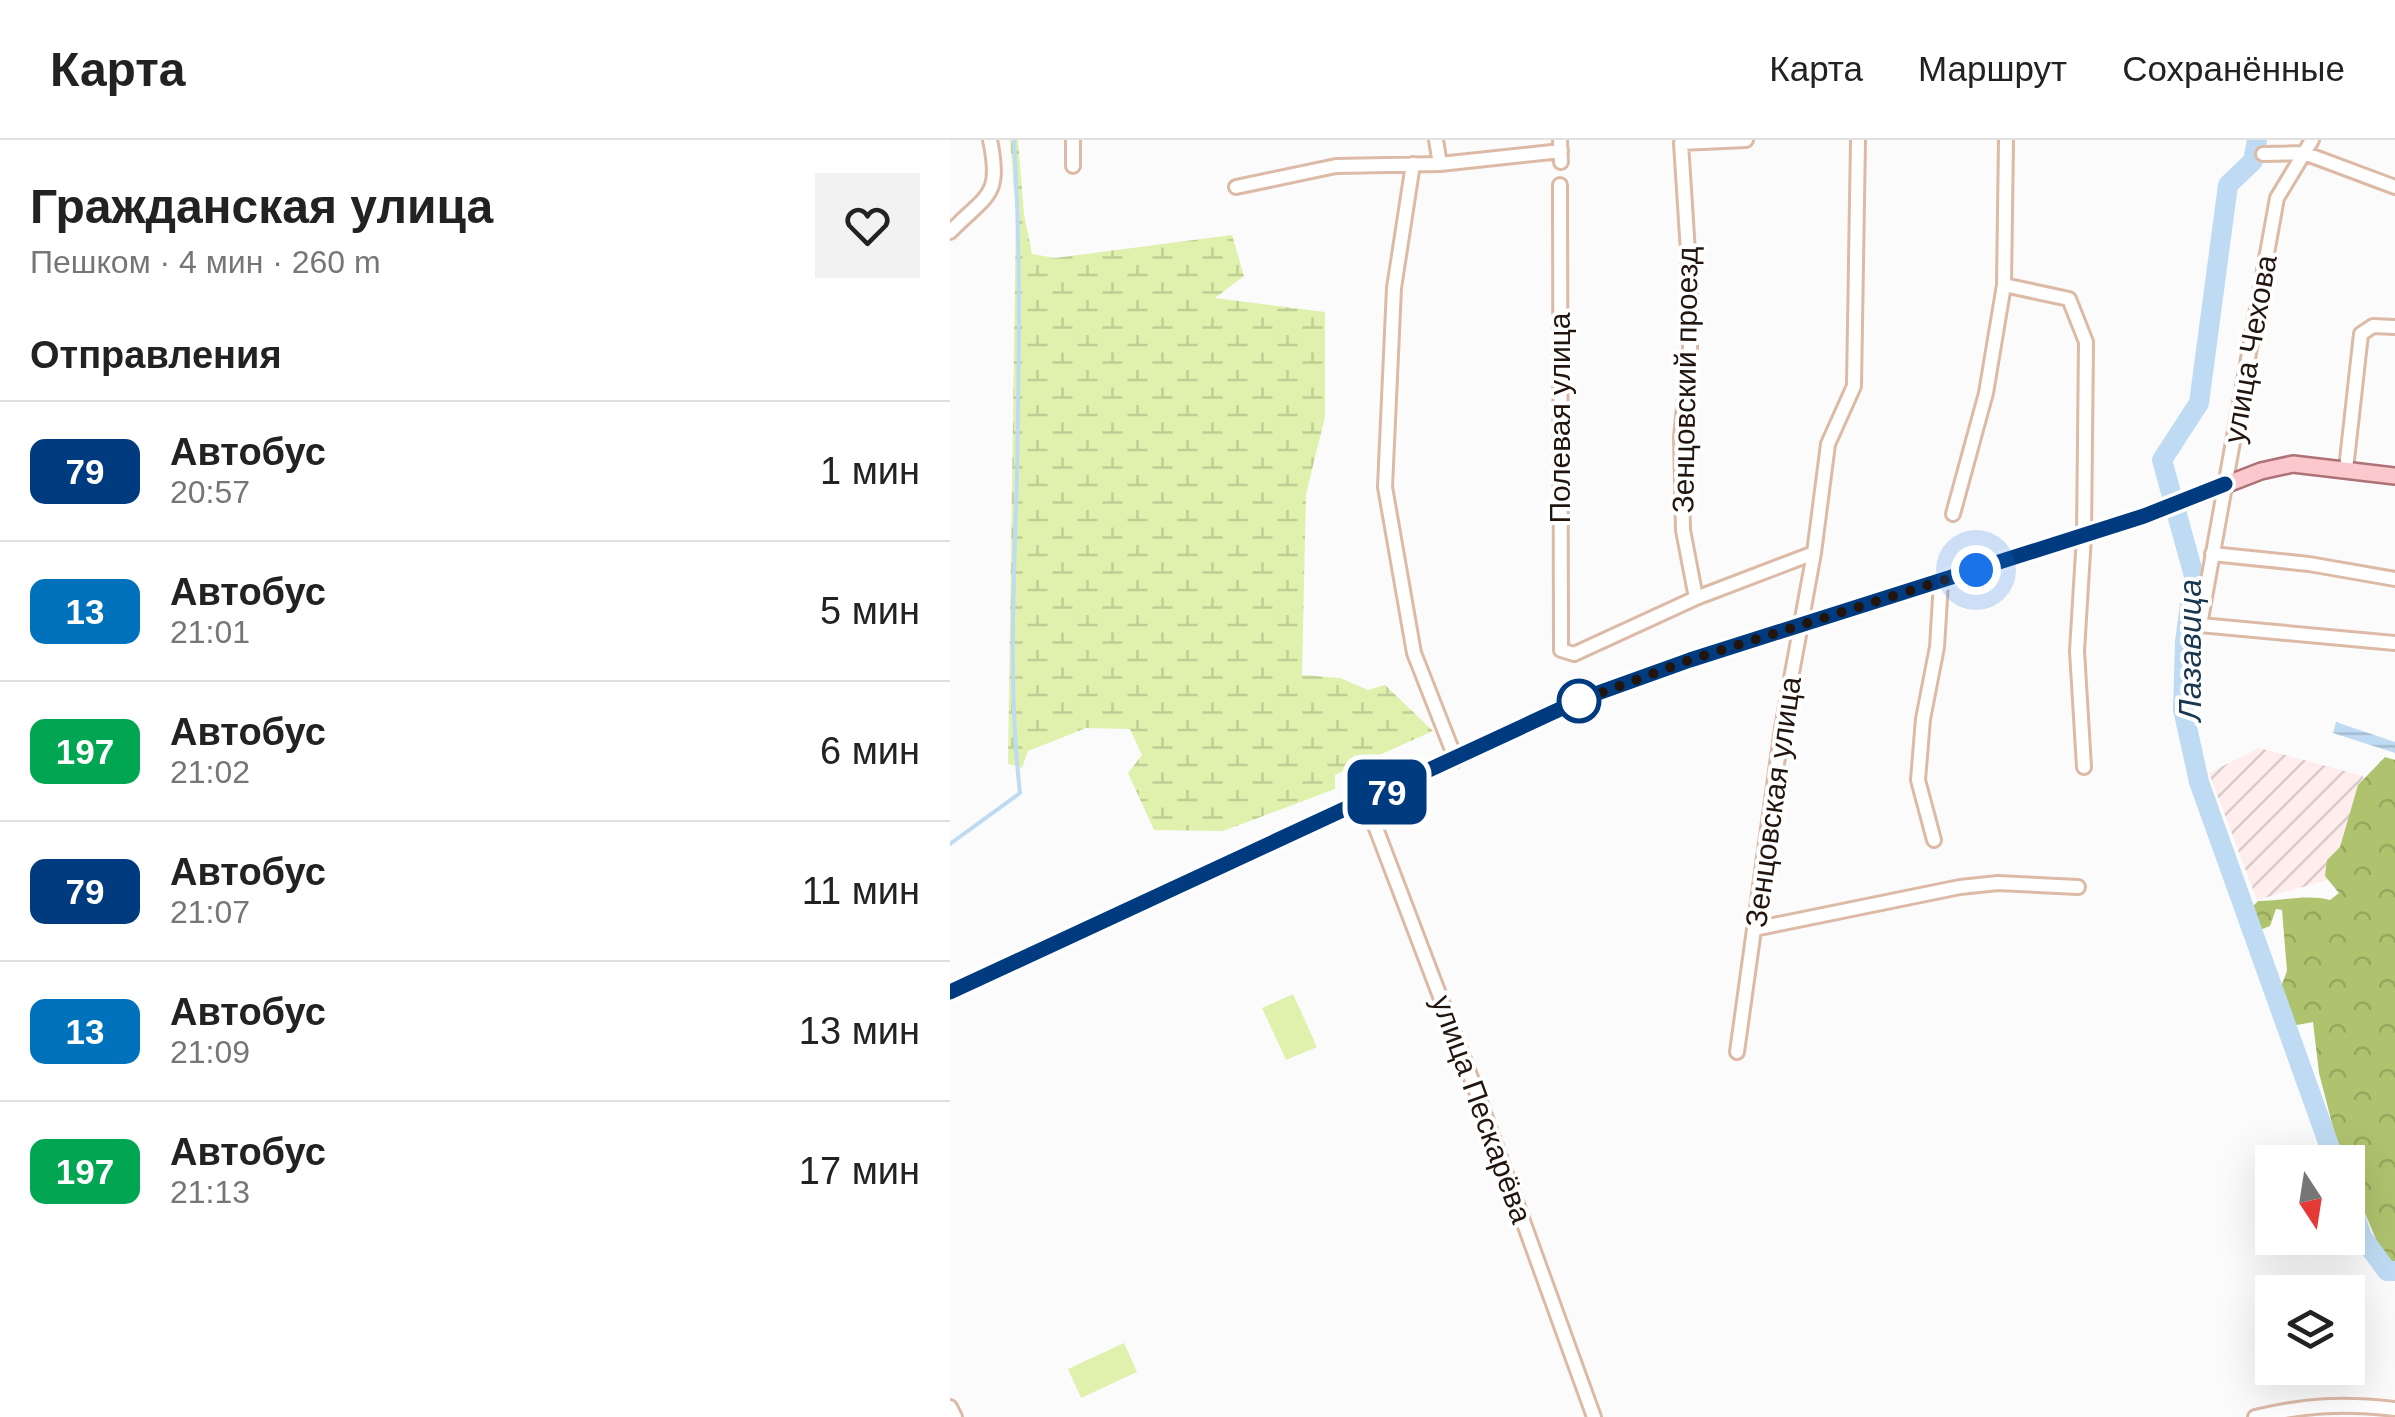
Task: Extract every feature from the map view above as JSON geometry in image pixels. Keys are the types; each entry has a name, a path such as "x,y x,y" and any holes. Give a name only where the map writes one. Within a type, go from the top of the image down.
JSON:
{"main road":[{"path":"950,992 1584,698 1801,624 2084,536 2225,484 2292,464 2395,476"}],"street":[{"path":"950,232 992,190 996,172 990,140"},
{"path":"1073,140 1073,166"},
{"path":"1436,140 1440,164"},
{"name":"Зенцовский проезд","path":"1696,598 1683,530 1681,437 1690,348 1682,143 1746,140"},
{"name":"Зенцовская улица","path":"1737,1052 1782,728 1814,552 1828,444 1854,386 1858,140"},
{"path":"1954,514 1986,392 2004,284 2006,140"},
{"path":"2264,154 2308,146 2395,187"},
{"name":"улица Чехова","path":"2308,146 2278,198 2200,625 2395,643"},
{"path":"1236,187 1336,166 1440,164 1561,151"},
{"path":"1413,164 1394,288 1385,488 1414,652 1456,760"},
{"name":"Полевая улица","path":"1560,186 1561,650 1574,654 1696,598"},
{"path":"2004,284 2069,299 2086,342 2084,536 2077,650 2084,767"},
{"path":"2346,468 2361,334 2373,326 2395,327"},
{"path":"1696,598 1814,552"},
{"path":"2212,554 2395,578"},
{"path":"1934,840 1918,780 1937,646 1941,582"},
{"name":"улица Пескарёва","path":"1366,802 1594,1417"},
{"path":"1754,929 1960,887 1998,883 2078,886"},
{"path":"2255,1417 2308,1405 2352,1404 2395,1410"},
{"path":"950,1407 955,1417"}],"shaded area":[{"path":"2259,748 2363,776 2355,872 2257,900 2209,773"}],"green space":[{"path":"1010,140 1018,140 1024,214 1032,254 1055,258 1232,235 1244,276 1215,298 1325,312 1325,417 1306,494 1302,675 1340,678 1368,690 1385,685 1433,731 1335,775 1335,789 1223,831 1154,830 1128,773 1142,755 1130,729 1086,728 1028,751 1022,768 1008,764 1016,211"},
{"path":"2385,757 2395,760 2395,1264 2387,1265 2365,1213 2365,1145 2338,1145 2319,1073 2313,1022 2297,1025 2288,1020 2281,987 2287,971 2282,910 2276,909 2270,926 2260,930 2252,921 2251,908 2258,901 2330,900 2339,893 2325,876 2327,860 2340,847 2358,785"},
{"path":"1293,994 1317,1047 1286,1060 1262,1008"},
{"path":"1124,1343 1137,1372 1081,1398 1068,1369"}],"water":[{"path":"2336,722 2395,742 2395,753 2333,733"}],"waterway":[{"path":"950,844 1020,793 1013,674 1019,307 1014,140"},
{"name":"Лазавица","path":"2257,140 2253,161 2228,185 2199,403 2162,460 2194,576 2185,641 2183,709 2199,782 2329,1145"},
{"name":"Лазавица","path":"2365,1241 2387,1271 2395,1271"}],"bus line":[{"name":"79","path":"950,992 1512,735 1584,698 1690,660 2144,516 2225,484"}],"route":[{"path":"1579,701 1574,703 1690,660 1976,570"}]}
